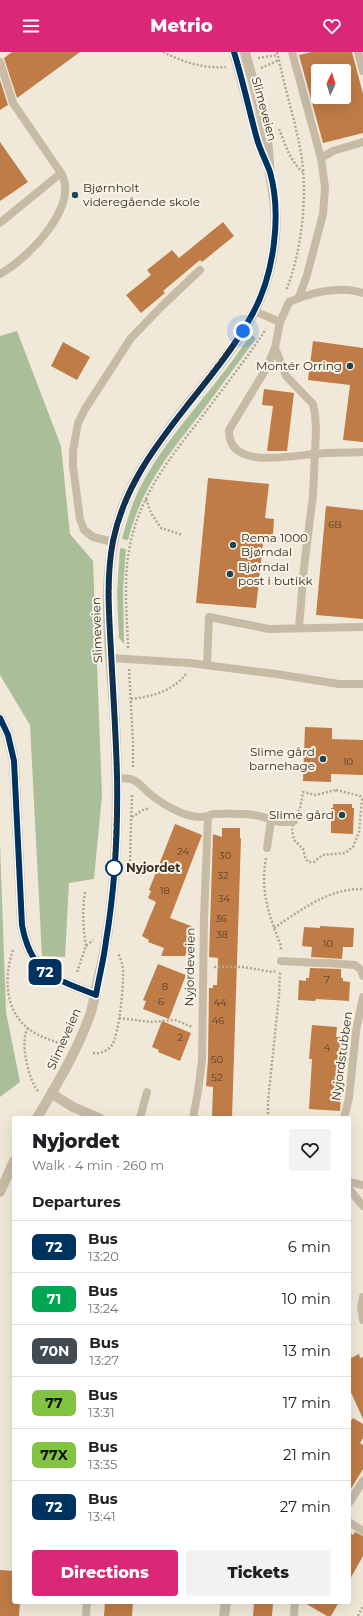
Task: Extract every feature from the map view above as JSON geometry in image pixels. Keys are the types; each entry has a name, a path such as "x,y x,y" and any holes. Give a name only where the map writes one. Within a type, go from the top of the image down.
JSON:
{"street":[{"name":"Slimeveien","path":"234,52 258,141 270,173"},
{"name":"Slimeveien","path":"38,1116 66,1068 81,1037 96,995 107,938 112,888 117,778 109,597 113,542 123,507 138,474 160,441 231,349 254,311 263,290 273,246 275,208 267,137 245,52"},
{"path":"0,718 8,735 14,761 22,925 26,944 35,962 46,973 61,981 96,995"},
{"path":"50,1096 92,1116"},
{"path":"0,1192 12,1165"},
{"path":"224,1616 226,1604"}],"lane":[{"path":"292,52 321,158 325,187 323,214 307,274 299,297"},
{"path":"358,52 363,71"},
{"path":"0,62 12,103 61,173 65,183 63,201 48,231 19,261 0,274"},
{"path":"321,158 333,151 363,142"},
{"path":"0,223 61,173"},
{"path":"113,542 93,537 84,530 80,519 73,467 73,451 78,423 85,409 131,338 200,270"},
{"path":"363,293 343,289 309,294 289,302 276,320 275,348 266,369 232,426 229,438 232,446 238,451 247,455 265,458 363,452"},
{"path":"254,311 276,320"},
{"path":"275,348 286,376 313,404 316,430 313,495 304,567 299,628"},
{"path":"207,664 209,617 269,629 363,627"},
{"path":"111,658 207,664 339,684 363,684"},
{"path":"117,778 133,780 164,804 178,812 190,815 208,817 213,814 256,815 284,823 294,821"},
{"name":"Nyjordeveien","path":"193,1116 200,1078 208,817"},
{"path":"267,848 271,820"},
{"path":"281,961 318,963 328,962 355,965 361,970 363,976"},
{"name":"Nyjordstubben","path":"344,1116 349,1098 356,1031 363,997"},
{"path":"141,1116 147,1092"},
{"path":"351,1182 363,1185"},
{"path":"351,1191 363,1206"},
{"path":"363,1297 361,1307 363,1320"},
{"path":"351,1500 363,1480"},
{"path":"351,1523 363,1530"},
{"path":"86,1616 87,1604"},
{"path":"294,1616 295,1604"}],"path":[{"path":"163,52 183,61 201,66 217,68 228,66"},
{"path":"255,59 277,53 298,135 303,172 302,214 297,252 293,272 284,295"},
{"path":"262,73 260,68 279,60"},
{"path":"277,123 296,167 303,172"},
{"path":"130,861 133,780 126,596 130,545 138,517 153,483 276,320"},
{"path":"146,498 151,513 161,528 182,535"},
{"path":"131,699 144,698 170,688 181,681 187,674 190,663"},
{"path":"336,790 360,796 362,799 358,838 353,847 346,853 322,855 314,862 308,862 303,849 294,840 292,830 294,821 295,816 300,809 303,792 316,795 336,790"},
{"path":"131,818 143,810 164,804"},
{"path":"267,848 263,875 263,888 265,901 281,946 279,996 268,1101 268,1116"},
{"path":"274,928 300,910 330,895 345,890 363,889"},
{"path":"77,972 86,946 82,925 84,892"},
{"path":"86,946 92,942 94,936"},
{"path":"13,950 8,970 8,997 16,1014 28,1028 45,1038 64,1044"},
{"path":"93,1053 101,1052 111,1046 115,1039 119,1018 123,970 118,953"},
{"path":"203,967 243,967 272,972 280,970"},
{"path":"119,1018 150,1022 175,1020 184,1025 202,1029"},
{"path":"28,1028 24,1036 24,1042 30,1072 37,1090 50,1096"},
{"path":"358,1616 363,1606"}],"green space":[{"path":"17,331 61,446 70,534 93,561 102,795 94,879 69,883 65,957 42,956 30,725 0,675 0,336"},
{"path":"250,335 255,337 255,340 167,457 157,472 141,503 128,540 122,539 128,517 143,482 167,444 224,372"},
{"path":"120,548 126,549 123,590 124,644 119,638 117,593"},
{"path":"0,843 6,1012 20,1082 0,1097"}],"building":[{"path":"12,52 80,52 17,98 4,58"},
{"path":"312,52 352,52 363,94 363,133 323,143 312,104 351,104 351,64 311,64 311,99 299,55"},
{"path":"0,80 8,105 0,110"},
{"path":"0,142 28,182 0,201"},
{"path":"223,222 234,236 202,262 200,260 163,291 165,293 141,313 126,295 151,275 147,270 172,250 179,258"},
{"path":"313,341 363,348 363,442 343,440 350,385 308,380"},
{"path":"63,342 90,357 77,380 51,366"},
{"path":"264,389 294,393 287,451 267,451 273,406 262,405"},
{"path":"208,478 269,484 265,518 274,519 273,535 264,534 256,608 196,603"},
{"path":"326,506 363,510 363,619 316,615"},
{"path":"305,727 332,728 332,739 363,740 363,775 331,774 331,782 303,781"},
{"name":"Slime gård","path":"333,804 352,804 352,808 354,808 353,834 331,833 331,808 333,808"},
{"path":"175,824 202,835 170,918 196,928 185,956 161,956 164,948 148,942 149,940 142,936 156,902 148,898 151,891 149,890"},
{"path":"222,828 240,828 241,838 232,1116 212,1116 213,1087 206,1086 208,1060 209,988 213,988 213,985 217,985 218,958 209,957 213,834 222,837"},
{"path":"320,926 354,928 353,947 343,947 342,959 311,957 312,947 302,946 304,927 320,928"},
{"path":"158,964 186,975 169,1019 143,1009 146,1001 143,1000"},
{"path":"310,968 341,969 341,978 343,978 343,981 350,982 349,1001 316,999 315,1001 298,1000 299,980 306,981 306,978 309,978"},
{"path":"162,1021 191,1033 180,1061 158,1052 159,1050 152,1047"},
{"path":"312,1025 337,1027 336,1037 344,1037 341,1070 343,1070 340,1111 309,1109 312,1059 309,1059"},
{"path":"359,1354 360,1358 363,1357 363,1419 351,1392 351,1358"},
{"path":"353,1418 363,1424 363,1438 360,1443 363,1445 363,1469 351,1489 351,1421"},
{"path":"355,1532 363,1536 363,1556 351,1577 351,1534 353,1535"},
{"path":"0,1570 12,1571 12,1604 20,1604 19,1616 0,1616"},
{"path":"105,1604 133,1604 132,1616 104,1616"},
{"path":"254,1604 273,1604 272,1616 253,1616"},
{"path":"306,1604 338,1604 331,1616 327,1616"}],"bus line":[{"name":"72","path":"0,718 8,735 16,777 22,925 26,944 35,962 46,973 61,981 96,995 107,938 116,832 117,778 109,597 110,561 117,524 129,491 147,459 243,331 263,290 273,246 275,208 270,173 258,141 234,52"}],"place":[{"name":"Bjørnholt videregående skole","path":"75,195"},
{"name":"Montér Orring","path":"350,366"},
{"name":"Rema 1000 Bjørndal","path":"233,545"},
{"name":"Bjørndal post i butikk","path":"230,574"},
{"name":"Slime gård barnehage","path":"323,759"},
{"name":"Slime gård","path":"342,815"},
{"name":"Nyjordet","path":"114,868"}],"route":[{"path":"114,868 117,778 109,597 110,561 117,524 129,491 147,459 243,331"}]}
